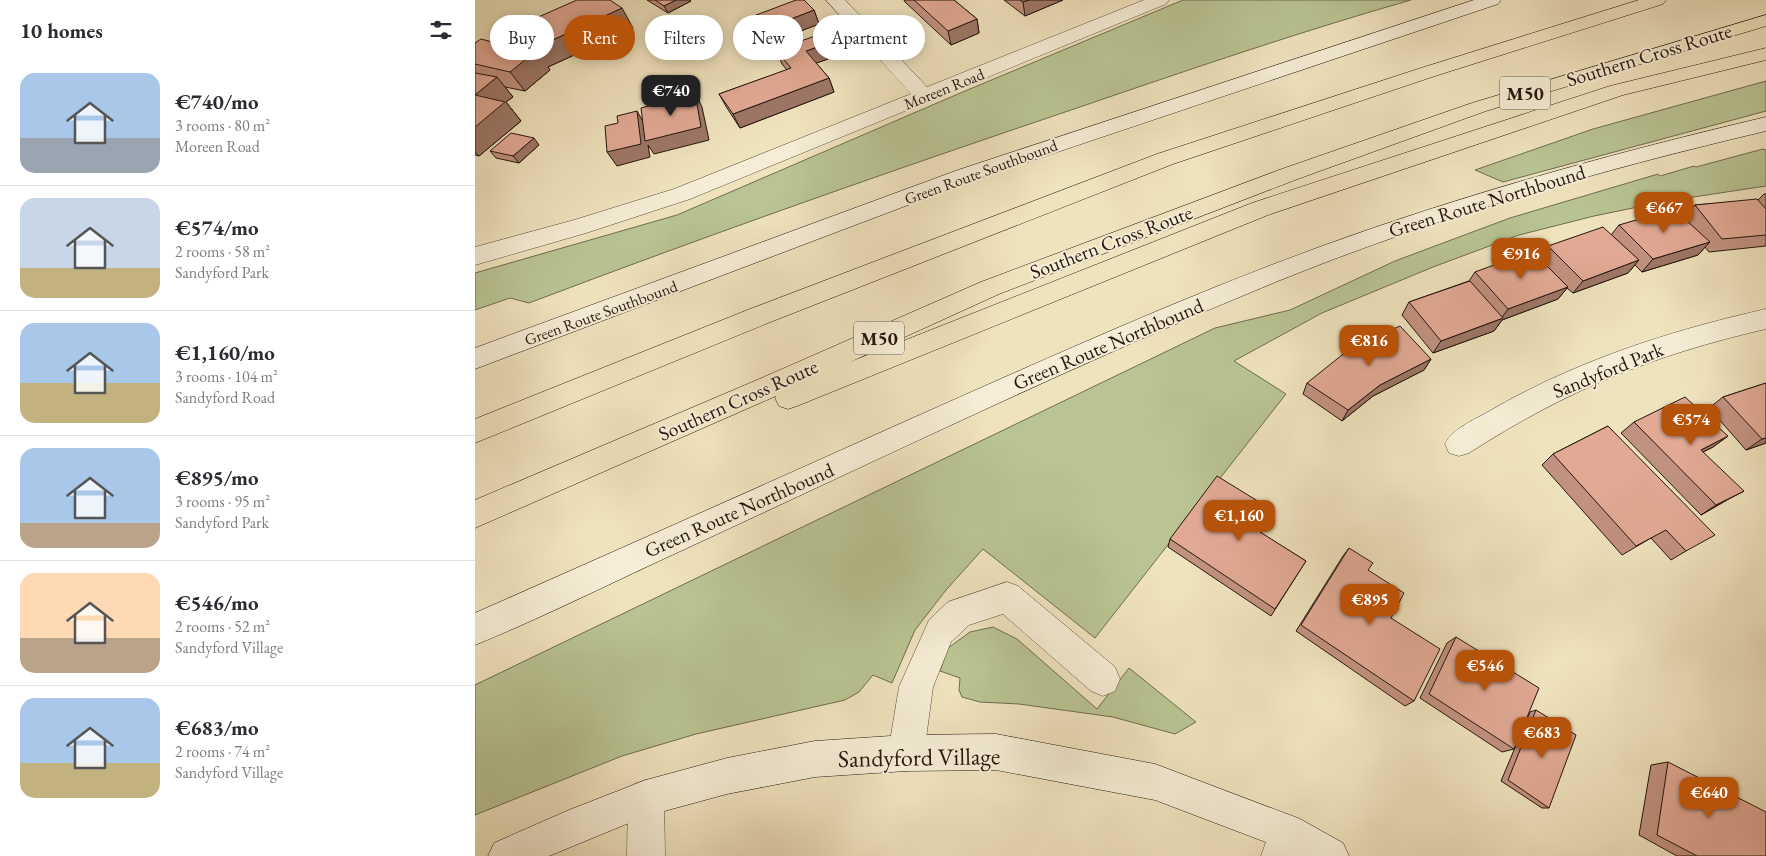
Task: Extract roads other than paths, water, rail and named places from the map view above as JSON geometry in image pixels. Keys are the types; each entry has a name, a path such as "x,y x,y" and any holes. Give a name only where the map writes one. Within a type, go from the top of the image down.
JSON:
{"highway":[{"path":"1165,159 1407,65 1611,0"},
{"name":"M50","path":"475,431 759,316 1165,159 1438,69 1657,0"},
{"name":"Southern Cross Route","path":"475,514 990,288 1241,193 1479,107 1766,20"},
{"path":"571,473 710,429 1260,209 1447,145 1617,90 1766,54"}],"main road":[{"path":"835,0 925,97"},
{"name":"Moreen Road","path":"475,256 645,207 728,177 1160,0"},
{"name":"Green Route Southbound","path":"475,360 966,175 1492,0"},
{"name":"Green Route Northbound","path":"475,629 1026,378 1274,273 1449,211 1531,186 1703,139 1766,124"},
{"name":"Sandyford Park","path":"1459,444 1532,400 1585,375 1641,354 1721,329 1766,319"},
{"path":"906,753 916,687 940,631 959,613 1007,597 1103,679"},
{"name":"Sandyford Village","path":"507,856 569,828 646,798 727,776 815,759 906,753 995,752 1155,782 1283,844 1330,856"},
{"path":"646,798 646,856"}]}
